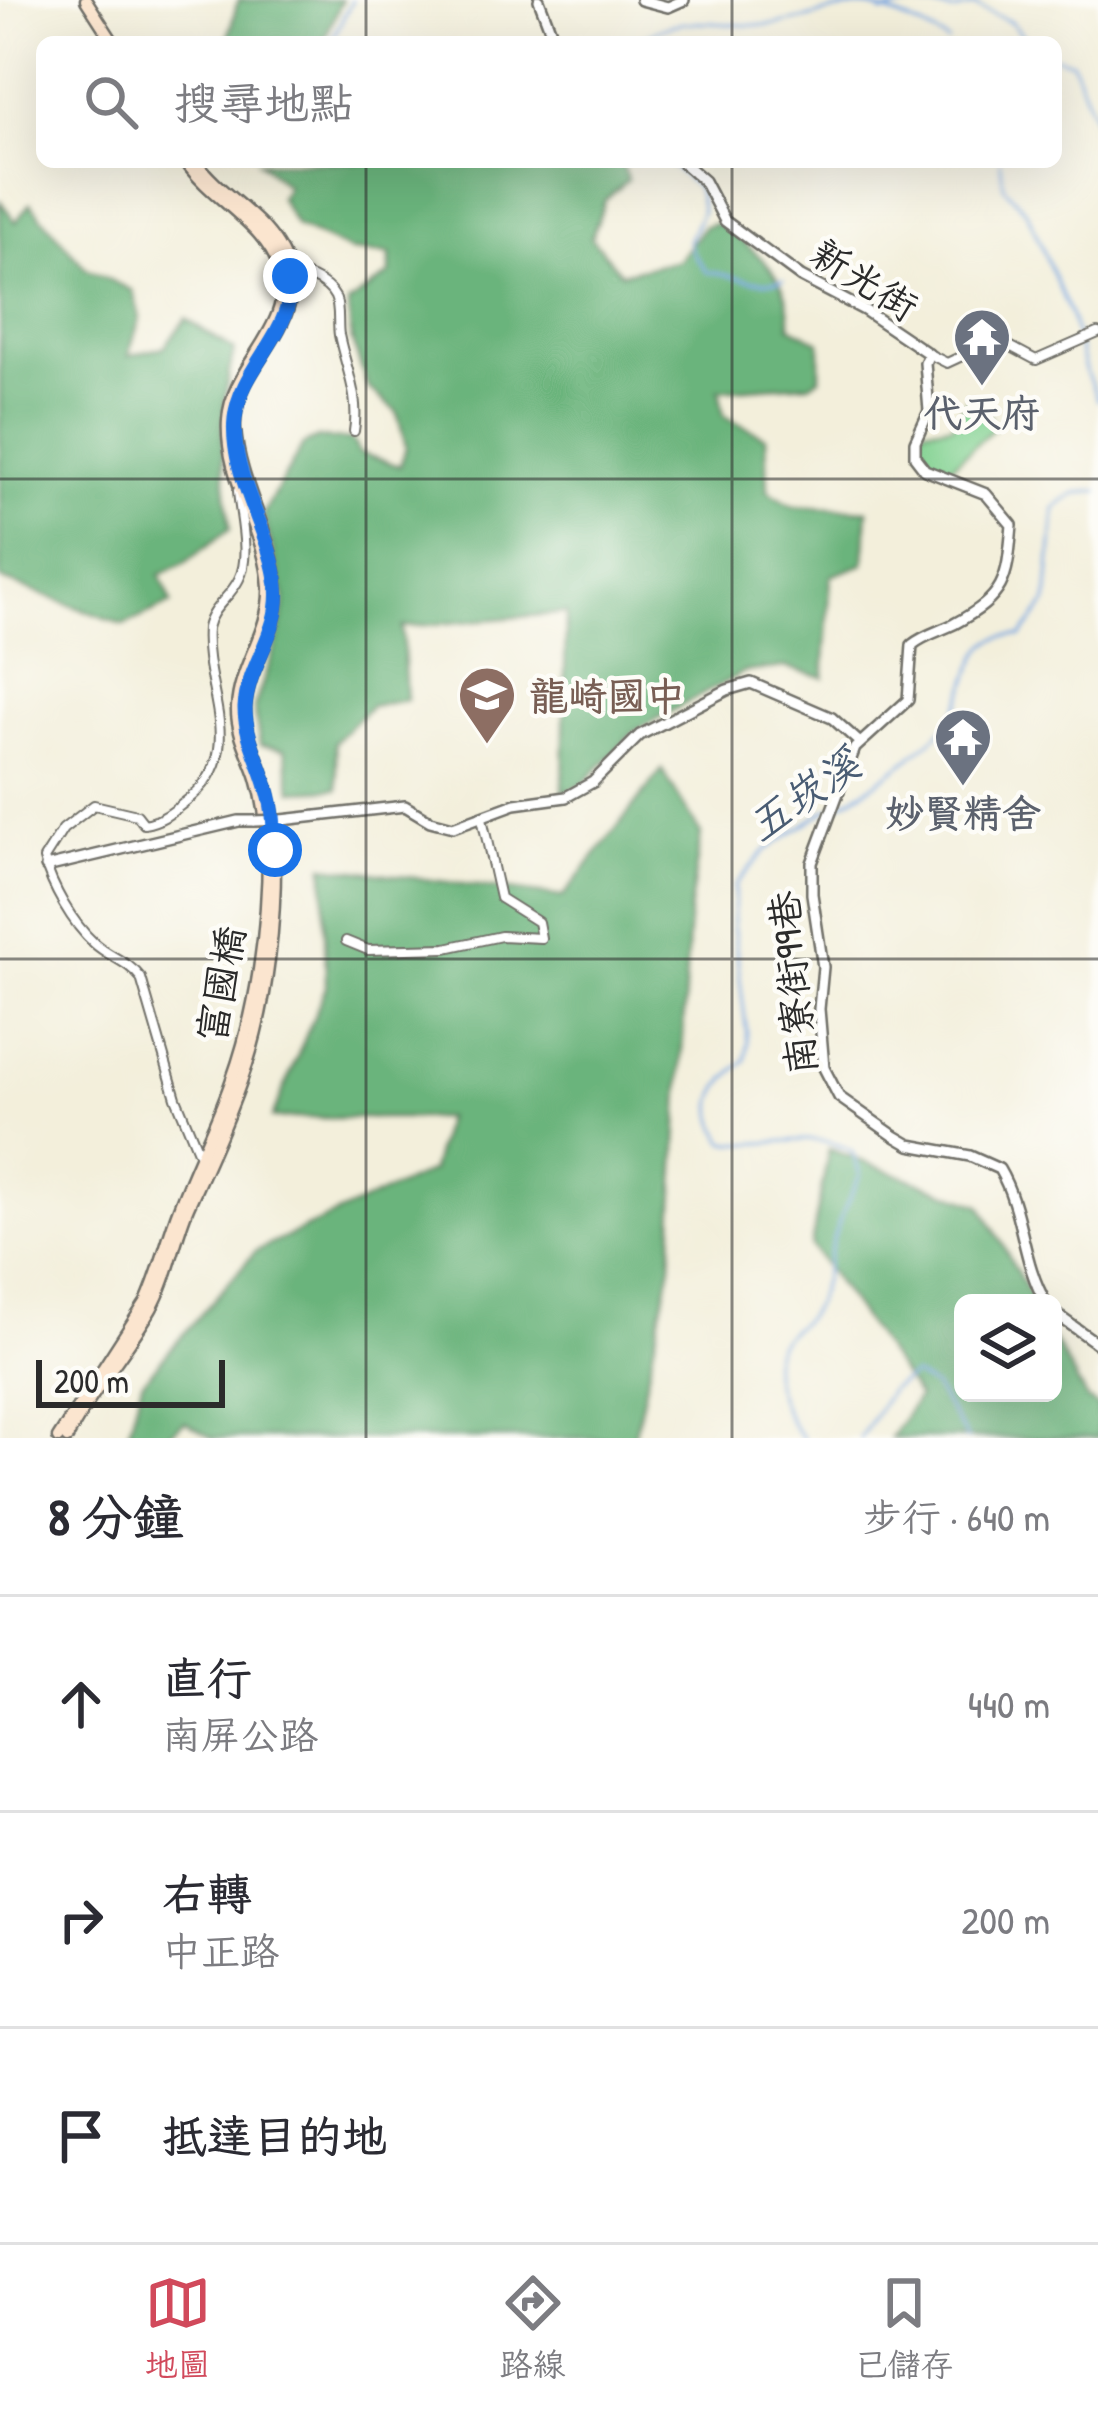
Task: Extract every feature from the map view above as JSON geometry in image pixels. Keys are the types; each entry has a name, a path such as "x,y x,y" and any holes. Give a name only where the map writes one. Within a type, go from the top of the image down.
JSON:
{"main road":[{"path":"90,0 112,36"},
{"path":"191,168 267,242 285,272 278,314 237,382 227,432 268,574 266,623 237,708 271,836"},
{"path":"201,168 272,236 291,295 286,314 250,376 235,428 278,592 273,627 245,709 272,803 271,836"},
{"name":"富國橋","path":"62,1437 146,1302 182,1201 214,1139 248,1028 271,836"}],"street":[{"path":"539,0 553,36"},
{"path":"641,0 668,7 683,0"},
{"name":"新光街","path":"689,168 704,181 725,221 801,277 947,363 976,349 1004,343 1028,358 1048,357 1095,334"},
{"path":"285,272 324,285 334,294 358,407 353,431"},
{"path":"46,867 239,821 405,806 430,821 453,827 515,804 580,792 640,735 738,685 766,687 832,718 859,742 908,700 914,641 960,620 997,592 1008,572 1012,525 992,498 934,474 915,457 915,442 928,411 925,362 929,354"},
{"path":"204,1165 176,1098 141,978 88,937 46,867 46,851 85,809 98,805 137,814 144,824 155,822 195,795 212,771 222,742 207,628 211,614 243,570 239,454"},
{"name":"南寮街99巷","path":"859,742 820,837 810,883 823,967 819,1023 829,1082 839,1097 910,1145 991,1163 1003,1174 1015,1202 1026,1260 1042,1294"},
{"path":"346,941 368,950 446,948 501,936 541,938 538,922 500,898 482,818"},
{"path":"1062,1318 1098,1344"}],"green space":[{"path":"238,0 342,0 326,36 229,36"},
{"path":"266,168 623,168 628,180 605,200 591,238 621,273 679,260 704,226 719,223 758,255 785,292 790,326 820,342 820,378 809,384 719,390 724,416 766,437 768,491 793,506 868,510 864,564 831,576 824,677 784,667 744,672 635,731 583,784 563,793 566,613 402,627 406,700 371,706 335,742 338,789 292,791 285,749 260,745 254,708 280,633 285,598 263,514 303,445 318,438 352,440 359,453 400,466 406,447 397,412 368,388 351,338 348,304 390,274 390,254 350,251 296,226 280,198 287,187"},
{"path":"0,201 16,222 30,203 86,269 133,291 140,318 128,356 164,347 186,319 234,350 223,439 230,529 160,575 172,603 124,625 0,579"},
{"path":"969,396 982,397 994,428 947,470 924,454 920,436 924,428 952,425"},
{"path":"662,770 701,834 689,913 671,1266 634,1438 213,1438 185,1422 164,1438 127,1438 142,1382 256,1251 431,1171 445,1118 272,1118 326,987 324,866 563,897"},
{"path":"829,1149 981,1205 1029,1294 954,1294 954,1402 1062,1402 1062,1354 1087,1400 1098,1406 1098,1438 890,1438 918,1397 811,1246"}],"waterway":[{"path":"334,36 352,0"},
{"path":"882,13 914,5 953,11 975,6 1011,22 1023,36"},
{"path":"649,36 685,23 769,25 862,7 881,10 938,36"},
{"path":"1062,59 1072,62 1098,127"},
{"path":"674,168 697,187 702,211 689,241 707,272 754,281 783,280"},
{"path":"1001,168 1004,187 1027,212 1071,317 1098,400"},
{"name":"五崁溪","path":"838,805 898,767 941,730 958,707 981,651 1004,636 1022,636 1047,602 1055,508 1076,493 1098,491"},
{"name":"五崁溪","path":"803,1438 777,1390 775,1352 817,1299 834,1236 860,1175 852,1151 837,1144 725,1142 713,1106 719,1088 746,1060 748,1043 733,923 735,885 765,851 829,808"},
{"name":"五崁溪","path":"860,1438 891,1389 914,1375 934,1387 967,1438"}],"place":[{"name":"代天府","path":"982,388"},
{"name":"龍崎國中","path":"487,746"},
{"name":"妙賢精舍","path":"963,788"}],"route":[{"path":"275,850 272,803 245,709 273,627 278,592 239,454 235,416 250,376 290,304 290,276"}]}
